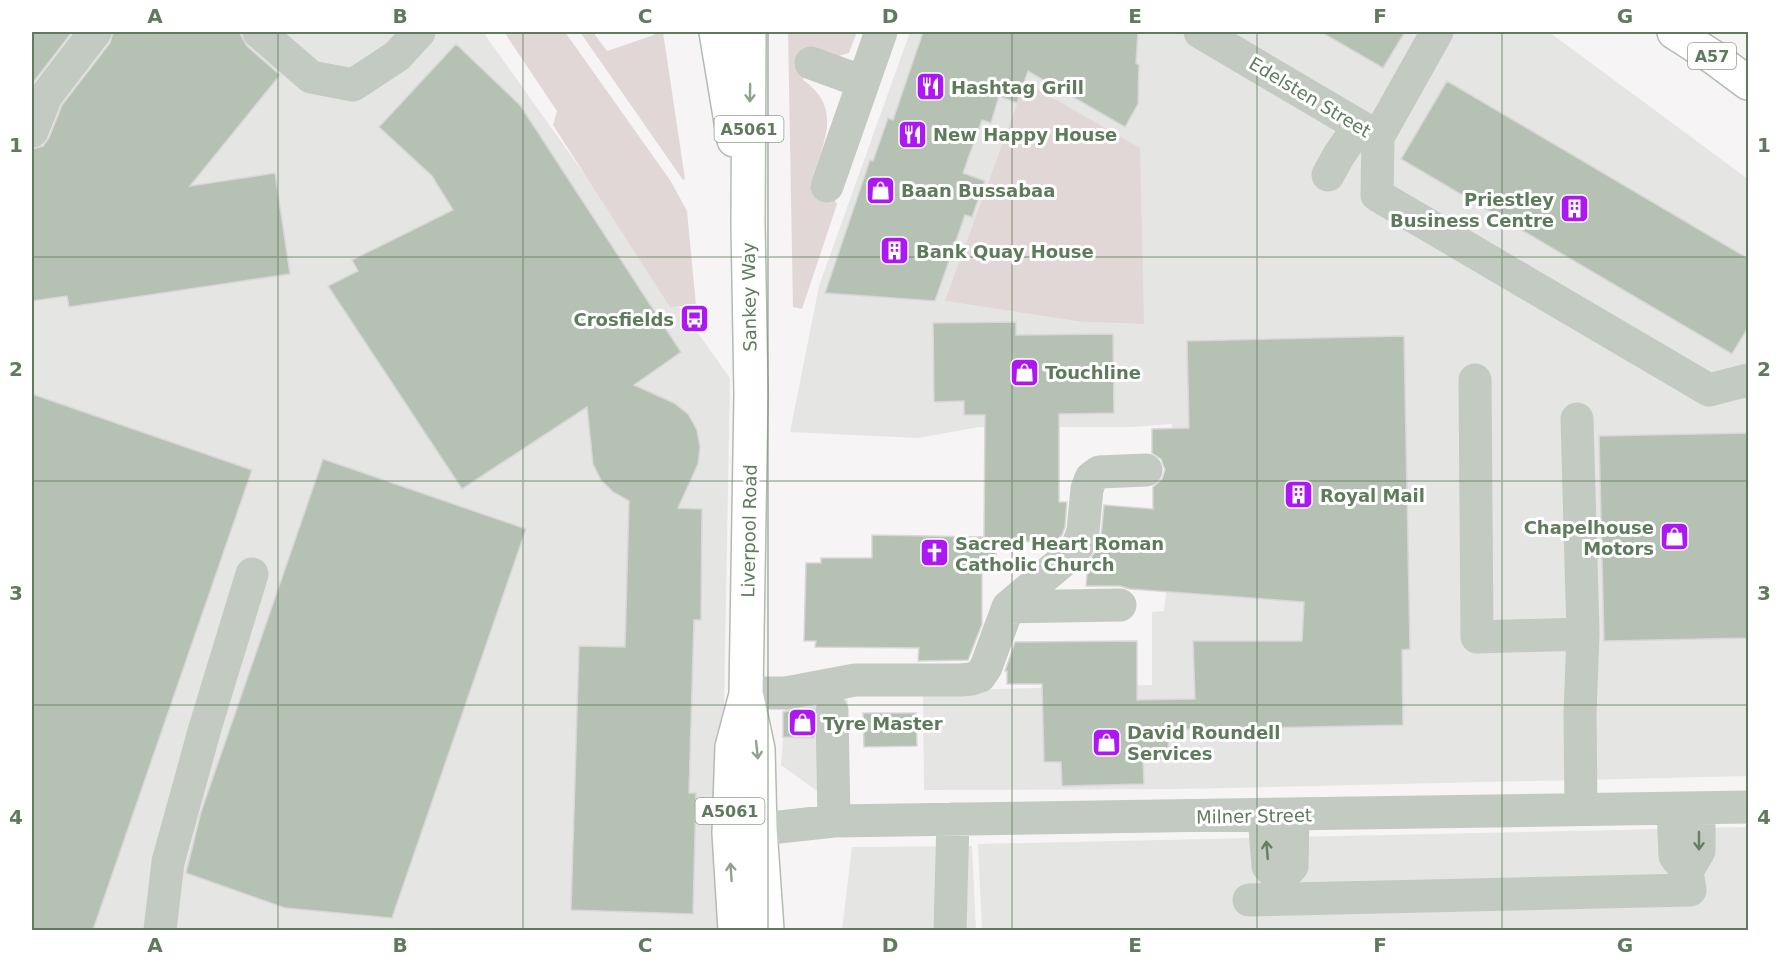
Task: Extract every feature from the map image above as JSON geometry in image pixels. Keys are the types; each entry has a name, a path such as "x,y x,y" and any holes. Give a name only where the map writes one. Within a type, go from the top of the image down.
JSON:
{"highway":[{"name":"Sankey Way","path":"716,32 748,224"},
{"name":"Sankey Way","path":"749,32 750,369"},
{"name":"A57","path":"1674,32 1749,83"},
{"name":"Liverpool Road","path":"750,369 746,693 758,749 760,829 767,930"},
{"name":"Liverpool Road","path":"735,930 729,833 732,747 746,693"}],"street":[{"path":"32,130 46,96 95,32"},
{"path":"259,32 311,77 353,85 397,56 419,32"},
{"path":"827,186 881,32"},
{"name":"Edelsten Street","path":"1200,32 1369,131 1437,32"},
{"path":"811,63 863,82"},
{"path":"1328,175 1369,131"},
{"path":"1369,131 1377,195 1709,390 1749,380"},
{"path":"1475,380 1476,637 1583,634"},
{"path":"1577,420 1583,634 1580,714 1581,809"},
{"path":"746,693 786,693 855,680 972,680 980,676 986,667 1008,607 1064,560 1078,545 1083,531 1087,489 1091,478 1099,472 1146,470"},
{"path":"160,930 168,862 205,728 252,574"},
{"path":"1008,607 1120,605"},
{"path":"832,711 834,821"},
{"name":"Milner Street","path":"760,829 834,821 1749,807"},
{"path":"1279,815 1268,866 1270,893 1690,890 1687,871 1674,856 1686,808"},
{"path":"950,930 953,819"}],"shaded area":[{"path":"32,32 483,32 730,378 720,930 32,930"},
{"path":"504,32 565,32 670,180 687,211 696,305 670,307 553,125 557,111"},
{"path":"580,32 593,32 607,51 654,35 654,32 663,32 685,179 683,180"},
{"path":"788,32 857,32 849,53 835,57 813,51 803,80 816,91 824,103 827,115 824,142 810,185 831,192 837,204 802,309 793,307"},
{"path":"910,32 1549,32 1748,179 1748,776 1183,789 924,790 923,691 1152,685 1152,612 1164,611 1175,513 1172,424 1131,427 979,427 918,438 790,432 819,286","holes":["945,301 1133,324 1082,322"]},
{"path":"1025,82 1140,148 1144,324 1082,322 945,301"},
{"path":"844,693 848,701 848,791 817,791 781,765 786,704"},
{"path":"1748,827 1748,930 982,930 978,844"},
{"path":"972,846 976,930 842,930 852,847"}],"building":[{"path":"32,32 72,32 32,84"},
{"path":"113,32 239,32 247,46 280,75 190,186 275,173 290,274 69,307 67,296 32,301 32,149 43,146 49,138 62,105 110,43"},
{"path":"923,32 1138,32 1136,63 1139,65 1138,104 1125,127 1028,71 1017,103 999,96 991,123 982,120 963,173 985,181 972,217 965,215 935,301 825,293 870,160 873,161 888,118 893,120"},
{"path":"1321,32 1405,32 1383,68"},
{"path":"456,44 520,105 681,352 634,385 674,403 688,414 697,430 700,447 698,464 678,508 702,509 701,620 694,620 689,793 696,793 693,914 571,910 579,646 625,647 629,501 613,492 601,480 593,464 587,407 462,489 328,286 358,271 352,260 453,210 432,176 379,127"},
{"name":"Priestley Business Centre","path":"1447,81 1749,259 1749,326 1732,354 1401,159"},
{"path":"1016,322 1016,335 1113,334 1114,413 1059,414 1059,502 1067,502 1062,535 1055,542 1010,541 1010,548 996,548 996,565 982,565 982,624 968,660 918,661 919,648 815,647 816,641 804,641 806,563 821,563 821,558 872,558 872,535 984,537 985,415 964,415 964,401 934,402 933,323"},
{"name":"Royal Mail","path":"1404,336 1410,649 1402,650 1403,725 1168,730 1169,759 1143,759 1144,784 1062,786 1061,762 1044,762 1042,684 1007,684 1007,671 1005,671 1015,642 1137,641 1137,700 1195,699 1193,641 1302,641 1304,602 1130,589 1120,586 1086,586 1088,562 1101,537 1104,505 1153,509 1153,487 1162,479 1165,470 1161,459 1152,453 1152,429 1189,428 1187,341"},
{"path":"32,394 252,470 93,930 32,930"},
{"name":"Chapelhouse Motors","path":"1749,433 1749,638 1604,641 1599,436"},
{"path":"323,459 526,529 392,918 285,908 186,873 201,812"},
{"path":"814,708 814,738 783,737 783,712"},
{"path":"863,713 916,713 917,746 864,747"}],"place":[{"name":"Hashtag Grill","path":"930,87"},
{"name":"New Happy House","path":"912,134"},
{"name":"Baan Bussabaa","path":"880,190"},
{"name":"Priestley Business Centre","path":"1575,209"},
{"name":"Bank Quay House","path":"895,251"},
{"name":"Crosfields","path":"695,319"},
{"name":"Touchline","path":"1024,372"},
{"name":"Royal Mail","path":"1299,495"},
{"name":"Chapelhouse Motors","path":"1675,537"},
{"name":"Sacred Heart Roman Catholic Church","path":"934,553"},
{"name":"Tyre Master","path":"802,723"},
{"name":"David Roundell Services","path":"1106,742"}]}
